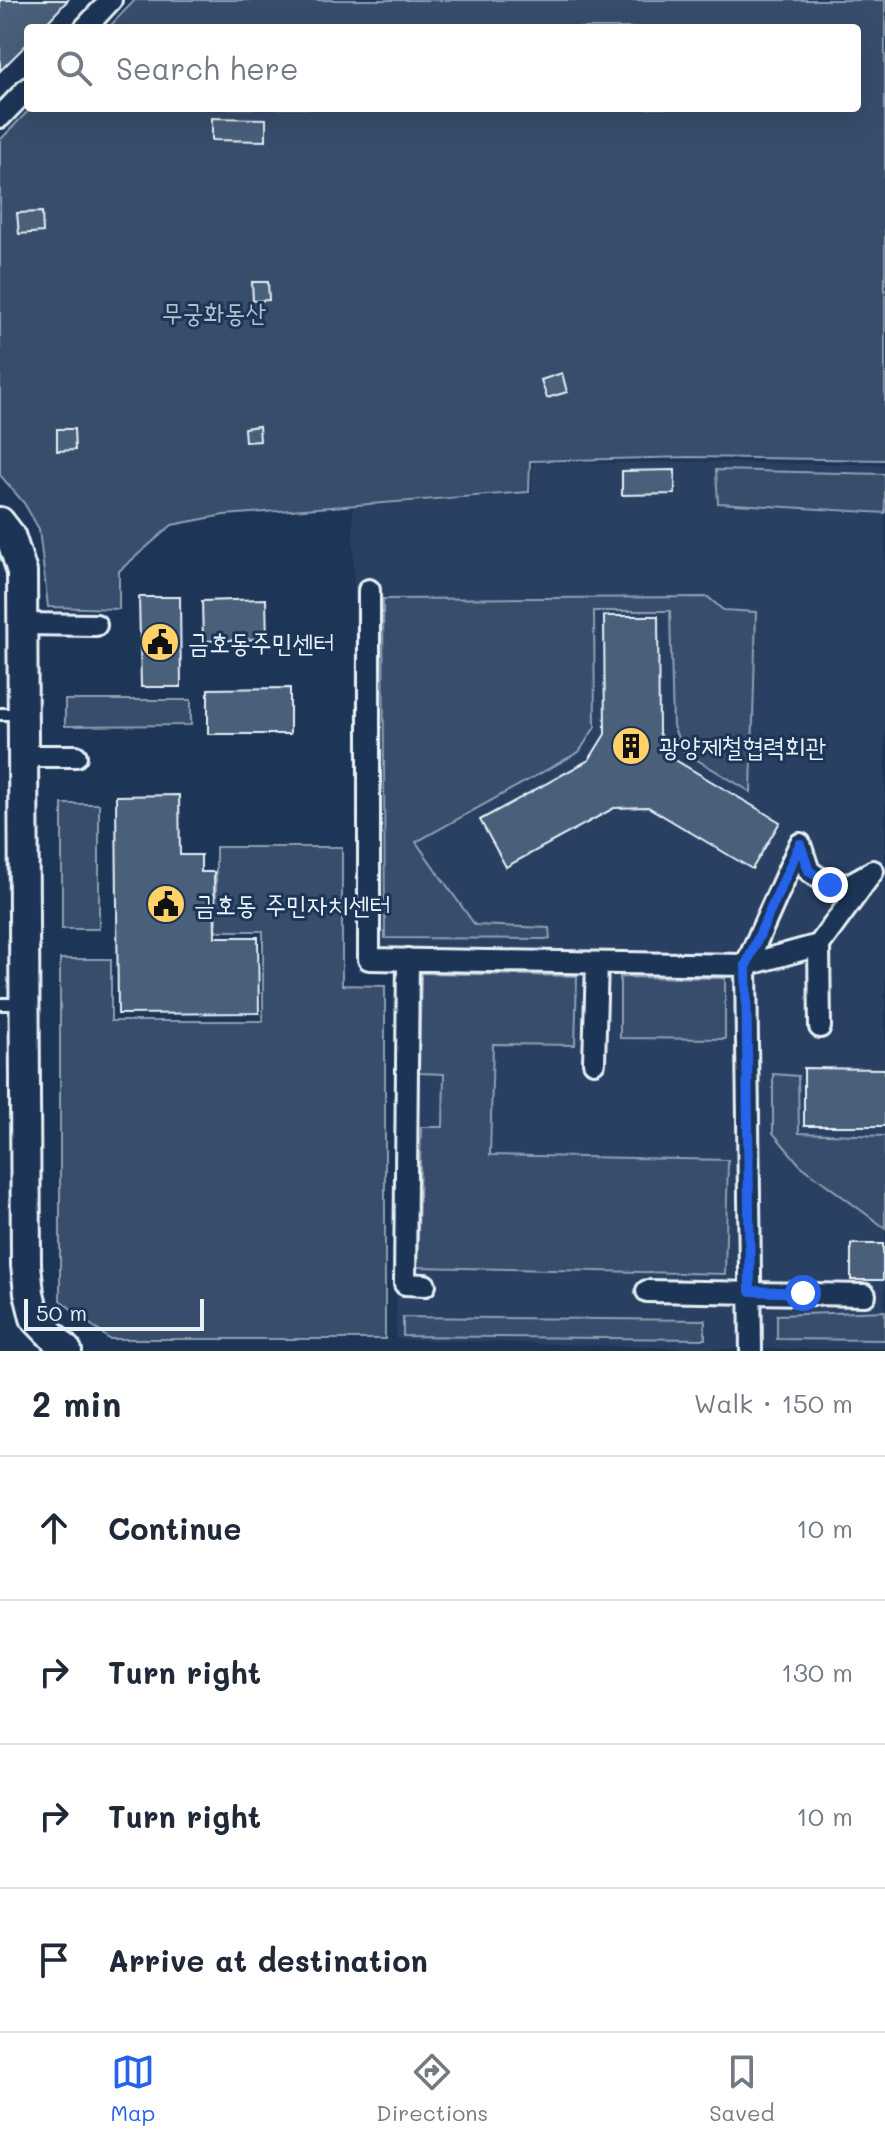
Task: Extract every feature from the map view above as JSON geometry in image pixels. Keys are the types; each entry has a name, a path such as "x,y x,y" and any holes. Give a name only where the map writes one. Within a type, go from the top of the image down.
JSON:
{"street":[{"path":"89,24 111,0"},
{"path":"0,117 24,92"},
{"path":"0,522 10,535 22,572 23,624 12,714 23,756 12,1004 29,1293 35,1318 67,1351"},
{"path":"369,590 369,959 746,965 819,945"},
{"path":"23,624 96,625"},
{"path":"23,756 76,756"},
{"path":"751,1351 746,965 800,844 809,871 830,885 850,884 873,871 819,945 820,1027"},
{"path":"408,959 405,1284 425,1285"},
{"path":"594,1062 597,963"},
{"path":"647,1291 865,1295"}],"shaded area":[{"path":"533,463 885,465 885,1349 717,1349 396,1339 401,973 357,972 353,507 532,494"}],"green space":[{"name":"무궁화동산","path":"135,0 885,0 885,460 691,457 530,461 529,492 224,515 172,525 119,571 119,609 48,607 39,529 24,503 0,475 0,140 27,112 861,112 861,24 112,24"},
{"path":"716,470 885,474 885,513 718,503"},
{"path":"708,597 723,610 756,612 751,792 684,752 673,726 670,611 594,611 595,727 579,752 416,842 475,925 549,928 550,939 385,938 383,599"},
{"path":"65,700 191,700 191,725 65,726"},
{"path":"62,804 99,804 99,929 62,929"},
{"path":"216,847 342,847 342,985 385,986 385,1339 109,1339 60,1300 60,959 111,959 111,1021 263,1021 263,931 216,931"},
{"path":"421,973 577,976 575,1045 493,1044 490,1155 728,1160 725,1274 417,1267 421,1127 443,1127 444,1074 419,1073"},
{"path":"620,977 725,978 725,1039 620,1038"},
{"path":"773,1074 798,1076 799,1133 885,1136 885,1228 800,1165 773,1133"},
{"path":"885,1311 885,1340 777,1339 777,1315"},
{"path":"403,1317 705,1320 705,1339 403,1336"}],"building":[{"path":"0,0 68,0 46,24 24,24 24,47 0,71"},
{"path":"212,118 266,119 266,141 212,140"},
{"path":"42,212 43,232 19,234 17,213"},
{"path":"252,282 268,282 269,300 253,301"},
{"path":"562,373 567,392 547,398 541,380"},
{"path":"259,426 260,441 245,442 244,428"},
{"path":"57,429 74,429 75,450 57,451"},
{"path":"675,470 675,494 622,495 622,471"},
{"name":"금호동주민센터","path":"139,597 180,597 181,687 141,687"},
{"path":"266,599 267,639 203,641 202,601"},
{"name":"광양제철협력회관","path":"604,616 658,616 659,733 672,758 780,822 752,869 648,807 614,808 506,867 480,820 589,760 605,734"},
{"path":"290,688 290,734 208,734 208,689"},
{"name":"금호동 주민자치센터","path":"179,795 180,855 201,855 201,872 214,872 215,937 258,937 259,1013 118,1014 116,796"},
{"path":"804,1068 885,1069 885,1126 804,1126"},
{"path":"851,1244 883,1244 883,1280 851,1280"}],"place":[{"name":"금호동주민센터","path":"160,642"},
{"name":"광양제철협력회관","path":"631,746"},
{"name":"금호동 주민자치센터","path":"166,904"}],"route":[{"path":"803,1293 750,1291 746,965 800,844 809,871 830,885"}]}
